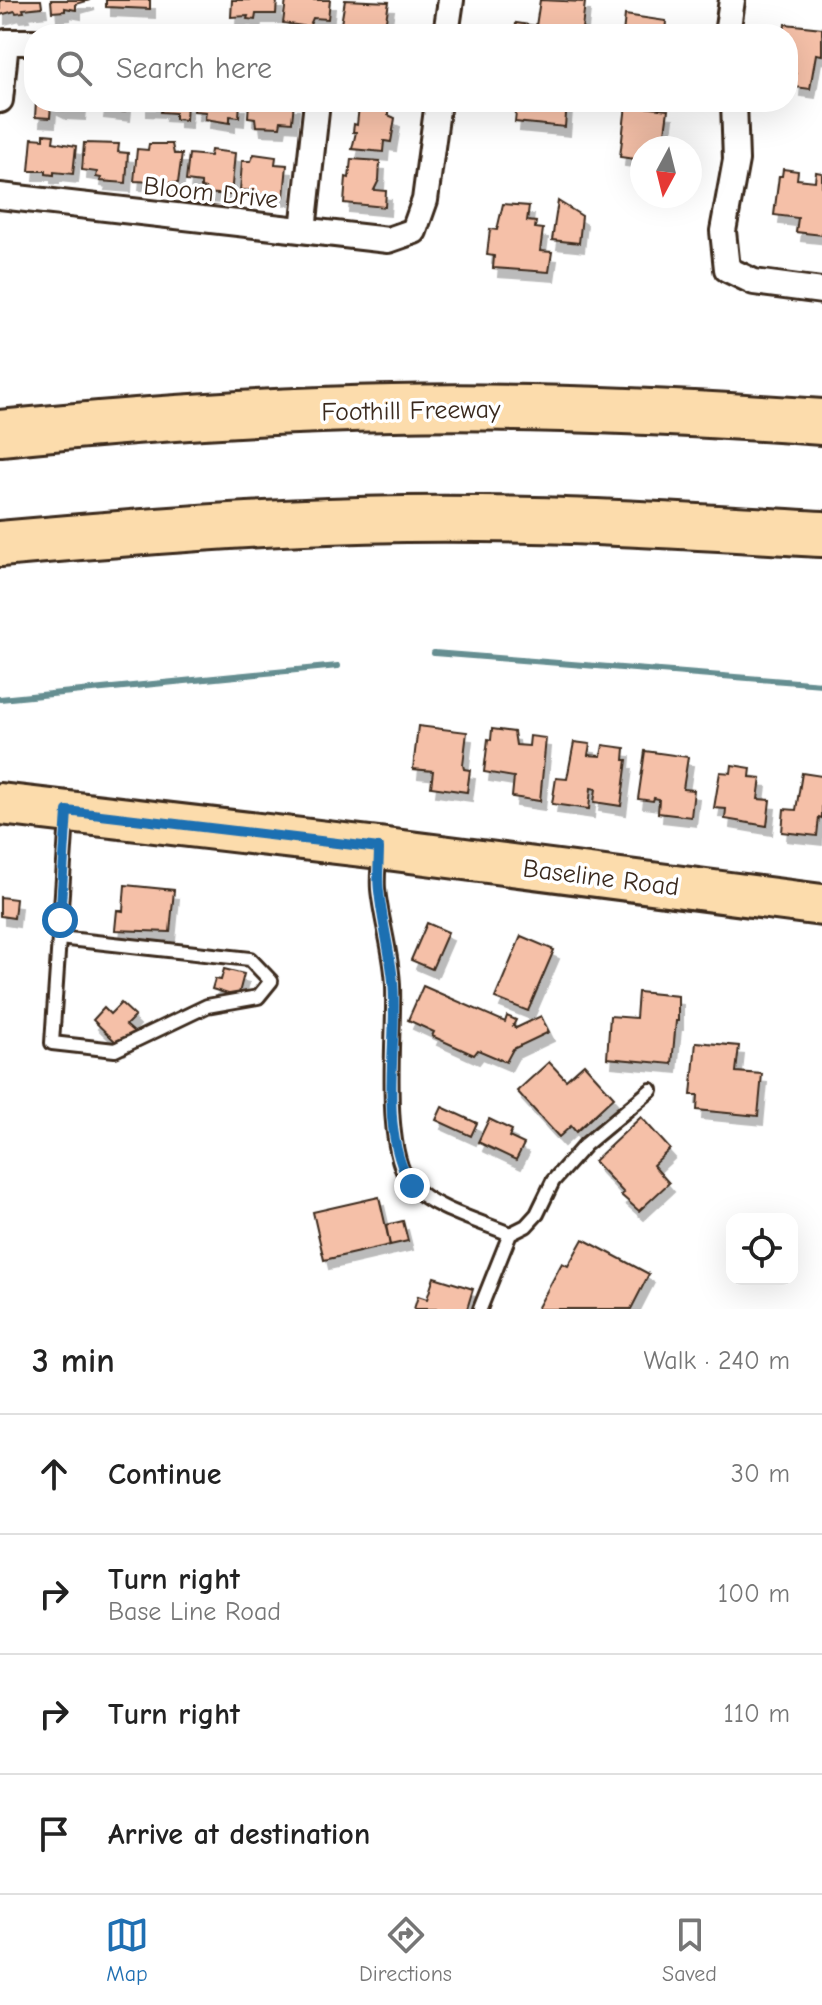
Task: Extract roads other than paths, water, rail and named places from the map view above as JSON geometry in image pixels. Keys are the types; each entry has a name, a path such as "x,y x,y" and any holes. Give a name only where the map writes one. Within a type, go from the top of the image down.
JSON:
{"highway":[{"name":"Foothill Freeway","path":"0,433 166,417 393,408 647,410 822,422"},
{"path":"0,544 172,528 406,519 644,523 822,534"}],"main road":[{"name":"Baseline Road","path":"0,804 379,848 822,905"}],"street":[{"path":"447,24 451,0"},
{"path":"728,24 732,0"},
{"path":"0,100 6,42 24,42"},
{"path":"303,230 316,112"},
{"name":"Bloom Drive","path":"0,196 388,240 414,231 425,200 437,112"},
{"path":"734,112 736,160 723,231 727,269 754,282 822,291"}],"lane":[{"path":"59,938 250,959 271,981 258,997 207,1006 115,1050 52,1043 67,811"},
{"path":"379,848 378,889 393,983 392,1113 403,1172 412,1186 430,1199 510,1234"},
{"path":"480,1309 510,1234 526,1226 537,1214 553,1181 585,1145 651,1090"}],"waterway":[{"path":"434,653 822,684"},
{"path":"0,699 338,666"}]}
